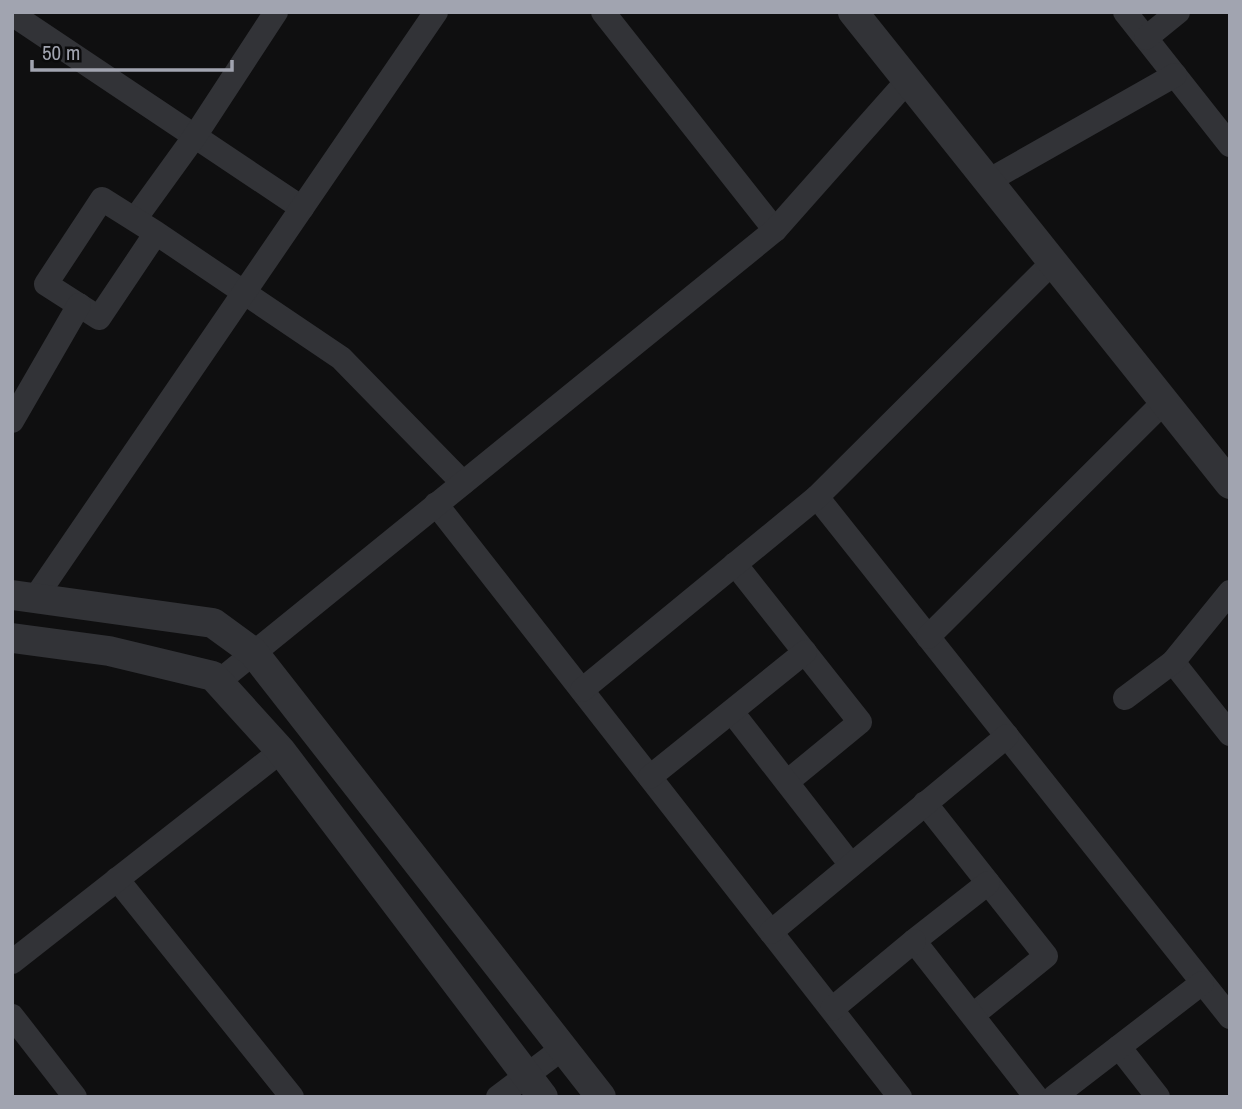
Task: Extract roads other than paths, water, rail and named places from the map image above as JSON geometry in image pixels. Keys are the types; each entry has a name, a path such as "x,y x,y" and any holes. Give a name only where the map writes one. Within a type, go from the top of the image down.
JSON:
{"street":[{"path":"135,219 195,136 276,12"},
{"path":"436,12 244,293 24,597 213,623 253,652 601,1097"},
{"path":"603,12 775,230"},
{"path":"853,12 1230,484"},
{"path":"1125,12 1175,75 1221,117 1230,145"},
{"path":"1146,38 1178,12"},
{"path":"12,14 302,208"},
{"path":"988,181 1175,75"},
{"path":"218,682 775,230 908,80"},
{"path":"156,233 99,318 46,284 102,199 135,219 156,233 244,293 341,358 463,483"},
{"path":"582,690 817,497 1053,262"},
{"path":"12,421 79,305"},
{"path":"928,637 1164,402"},
{"path":"817,497 1230,1017"},
{"path":"436,504 900,1097"},
{"path":"735,564 860,722 787,782"},
{"path":"1125,698 1173,662 1230,592"},
{"path":"12,638 109,650 213,677 281,751 535,1086"},
{"path":"650,777 805,652"},
{"path":"1173,662 1230,734"},
{"path":"732,712 851,865"},
{"path":"771,932 1007,736"},
{"path":"12,962 281,751"},
{"path":"925,803 1046,956 973,1016"},
{"path":"117,879 292,1097"},
{"path":"832,1009 988,883"},
{"path":"914,941 1036,1097"},
{"path":"1054,1097 1202,983"},
{"path":"12,1016 75,1097"},
{"path":"1119,1047 1158,1097"},
{"path":"498,1097 535,1086 562,1048"}]}
